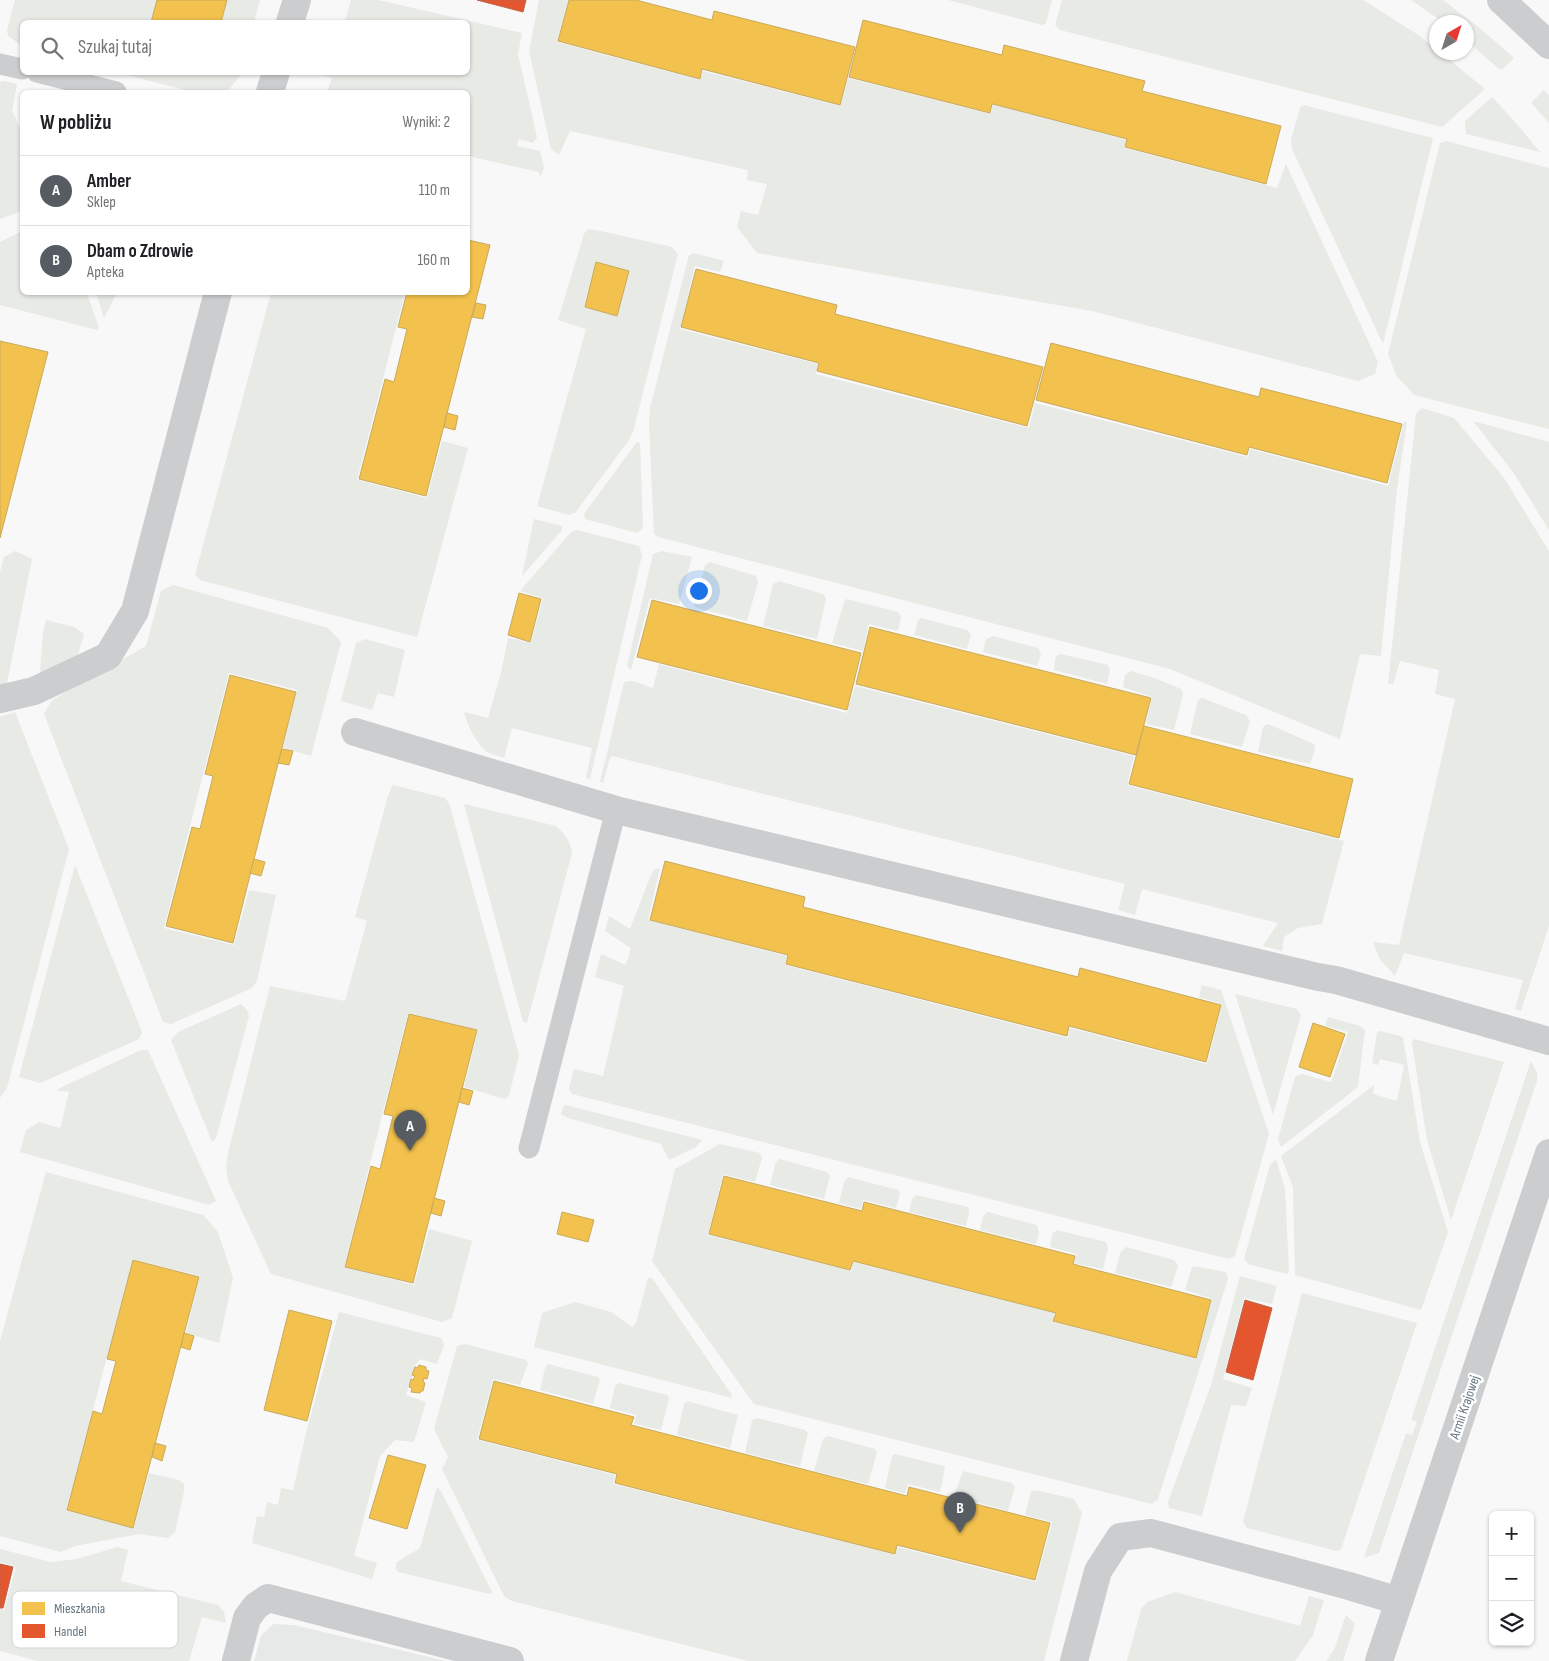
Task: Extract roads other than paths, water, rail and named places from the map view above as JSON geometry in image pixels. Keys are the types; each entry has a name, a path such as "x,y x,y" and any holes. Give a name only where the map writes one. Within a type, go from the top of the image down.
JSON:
{"street":[{"path":"291,20 297,0"},
{"path":"1502,0 1549,45"},
{"path":"271,90 275,75"},
{"path":"0,699 34,691 108,656 135,611 217,295"},
{"path":"355,732 616,810 1336,980 1549,1041"},
{"name":"Armii Krajowej","path":"1379,1661 1549,1153"},
{"path":"1074,1661 1098,1571 1120,1537 1151,1533 1399,1601"},
{"path":"236,1661 247,1618 256,1606 268,1598 510,1661"}],"lane":[{"path":"0,64 20,69"},
{"path":"49,75 108,90"},
{"path":"529,1148 616,810"}],"place":[{"name":"Amber","path":"410,1151"},
{"name":"Dbam o Zdrowie","path":"960,1533"}]}
